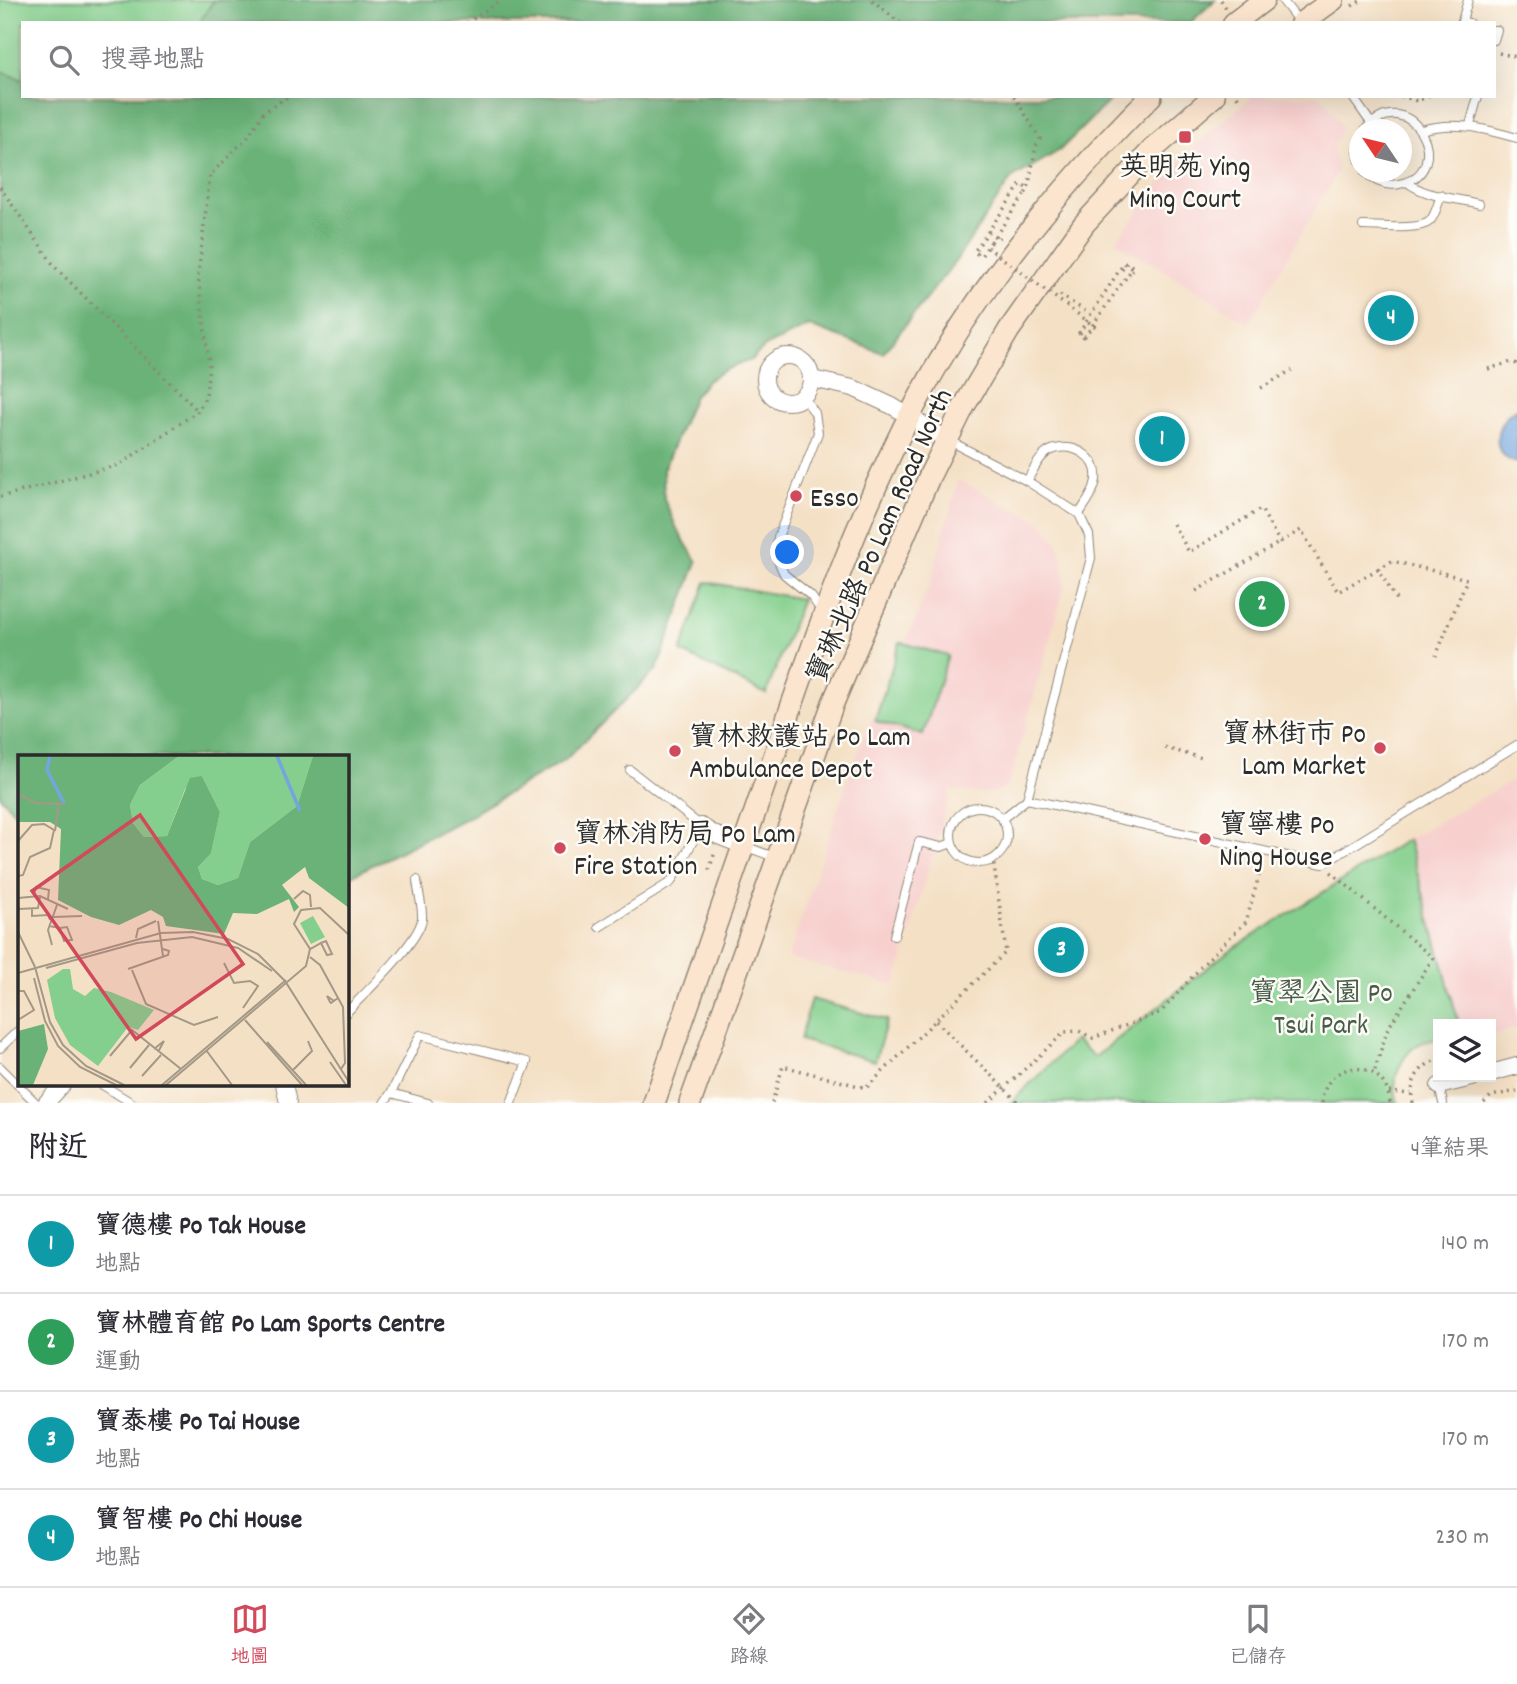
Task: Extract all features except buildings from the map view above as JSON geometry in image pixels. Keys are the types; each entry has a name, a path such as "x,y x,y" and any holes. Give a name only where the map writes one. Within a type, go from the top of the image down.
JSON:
{"main road":[{"path":"1237,21 1264,0"},
{"path":"1303,21 1333,0"},
{"name":"寶琳北路 Po Lam Road North","path":"654,1103 824,615 909,416 945,352 1021,241 1057,196 1149,98"},
{"name":"寶琳北路 Po Lam Road North","path":"690,1103 833,703 858,641 963,408 1009,330 1083,224 1152,150 1222,99"}],"street":[{"path":"794,356 807,365 812,379 803,397 789,402 774,398 764,380 768,366 779,357 794,356"},
{"path":"812,379 853,388 909,416 948,440"},
{"path":"701,826 744,846"},
{"path":"1496,1072 1517,1066"},
{"path":"1438,1086 1455,1082"},
{"path":"46,1103 61,1086"}],"lane":[{"path":"1282,0 1298,21"},
{"path":"1462,21 1468,0"},
{"path":"1353,98 1364,119"},
{"path":"1470,125 1477,98"},
{"path":"1377,119 1400,116 1409,119"},
{"path":"1412,122 1426,139 1426,159 1412,178"},
{"path":"1421,130 1435,126 1470,125 1517,138"},
{"path":"1380,182 1396,185 1407,182 1416,189 1479,204"},
{"path":"1363,226 1416,227 1429,222 1441,195"},
{"path":"803,397 815,413 817,442 778,537 776,556 784,574 811,596 824,615"},
{"path":"948,440 1027,481 1079,514 1088,535 1091,558 1027,799 1002,819"},
{"path":"1027,481 1038,462 1054,449 1073,447 1090,458 1097,477 1091,496 1079,514"},
{"path":"1027,799 1323,864 1517,745"},
{"path":"599,926 671,882 701,826 631,770"},
{"path":"971,808 989,809 1002,819 1007,836 1005,845 993,859 986,862 969,861 956,851 952,843 953,826 963,812 971,808"},
{"path":"894,936 919,842 941,847 952,843"},
{"path":"744,846 777,858"},
{"path":"348,1011 400,955 417,932 422,919 417,880"},
{"path":"0,1048 18,1031"},
{"path":"384,1103 420,1035 527,1062 511,1103"},
{"path":"0,1068 18,1086"},
{"path":"19,1086 36,1103"},
{"path":"104,1086 132,1103"},
{"path":"1438,1086 1443,1103"},
{"path":"391,1093 428,1103"}],"path":[{"path":"470,21 502,0"},
{"path":"872,0 898,21"},
{"path":"1496,53 1517,58"},
{"path":"0,497 119,465 198,411 206,396 209,365 198,276 210,175 248,137 263,113 285,98"},
{"path":"1015,98 1040,139 1036,146 1028,189 981,256 974,251 1021,184 1028,189"},
{"path":"1407,98 1417,101 1424,98"},
{"path":"0,187 54,267 198,411"},
{"path":"988,231 998,239 1002,234"},
{"path":"987,247 1093,325"},
{"path":"1127,262 1134,268 1093,325 1085,338 1079,334 1127,262"},
{"path":"1124,263 1132,269 1093,325 1085,337 1079,332 1124,263"},
{"path":"1050,301 1059,293 1091,312"},
{"path":"1088,321 1093,325"},
{"path":"1488,369 1511,362 1517,364"},
{"path":"1261,388 1292,370"},
{"path":"1173,524 1189,552 1261,509 1280,542"},
{"path":"1196,591 1301,530 1338,592 1392,561 1467,579 1436,656"},
{"path":"1378,569 1398,603"},
{"path":"1165,748 1202,758"},
{"path":"988,1103 1065,1032 1079,1031 1093,1038 1160,1012 1246,922 1266,852"},
{"path":"772,1103 783,1066 866,1088 1006,952 993,859"},
{"path":"1323,864 1433,958 1387,1030 1374,1073"},
{"path":"936,1021 1019,1103"},
{"path":"1413,1103 1411,1094 1415,1077 1420,1070 1433,1062"},
{"path":"1322,1103 1325,1088 1341,1072 1352,1068 1374,1073 1389,1092 1390,1103"},
{"path":"1484,1103 1492,1096 1517,1091"},
{"path":"1389,1092 1411,1094"}],"shaded area":[{"path":"1251,98 1324,98 1342,127 1333,150 1338,171 1249,323 1115,241 1159,185 1200,141"},
{"path":"958,480 1042,523 1057,542 1064,562 1064,588 1013,771 1005,789 988,794 951,790 895,985 788,958 853,764 930,584"},
{"path":"1517,778 1517,1028 1496,1034 1496,1019 1458,1019 1408,839"}],"green space":[{"path":"0,0 214,0 200,21 21,21 21,80 0,71"},
{"path":"214,0 1215,0 1192,21 200,21"},
{"path":"0,71 21,79 21,98 1112,98 1060,150 1011,179 955,262 883,353 809,326 766,346 751,360 724,370 707,381 694,396 663,470 664,499 677,529 697,562 657,669 565,760 462,820 348,877 348,755 18,755 18,816 0,796"},
{"path":"706,582 802,599 766,694 681,652"},
{"path":"900,642 948,656 923,735 875,721"},
{"name":"寶翠公園 Po Tsui Park","path":"1408,839 1458,1019 1433,1019 1433,1040 1421,1043 1402,1061 1395,1086 1398,1103 1010,1103 1075,1040 1095,1057 1226,953"},
{"path":"811,999 887,1020 875,1061 800,1040"}],"water":[{"path":"1517,409 1517,463 1502,453 1498,437 1503,421"}],"place":[{"name":"英明苑 Ying Ming Court","path":"1185,137"},
{"name":"寶智樓 Po Chi House","path":"1391,318"},
{"name":"寶德樓 Po Tak House","path":"1162,439"},
{"name":"Esso","path":"796,496"},
{"name":"寶林體育館 Po Lam Sports Centre","path":"1262,604"},
{"name":"寶林街市 Po Lam Market","path":"1380,748"},
{"name":"寶林救護站 Po Lam Ambulance Depot","path":"675,751"},
{"name":"寶寧樓 Po Ning House","path":"1205,839"},
{"name":"寶林消防局 Po Lam Fire Station","path":"560,848"},
{"name":"寶泰樓 Po Tai House","path":"1061,950"}]}
